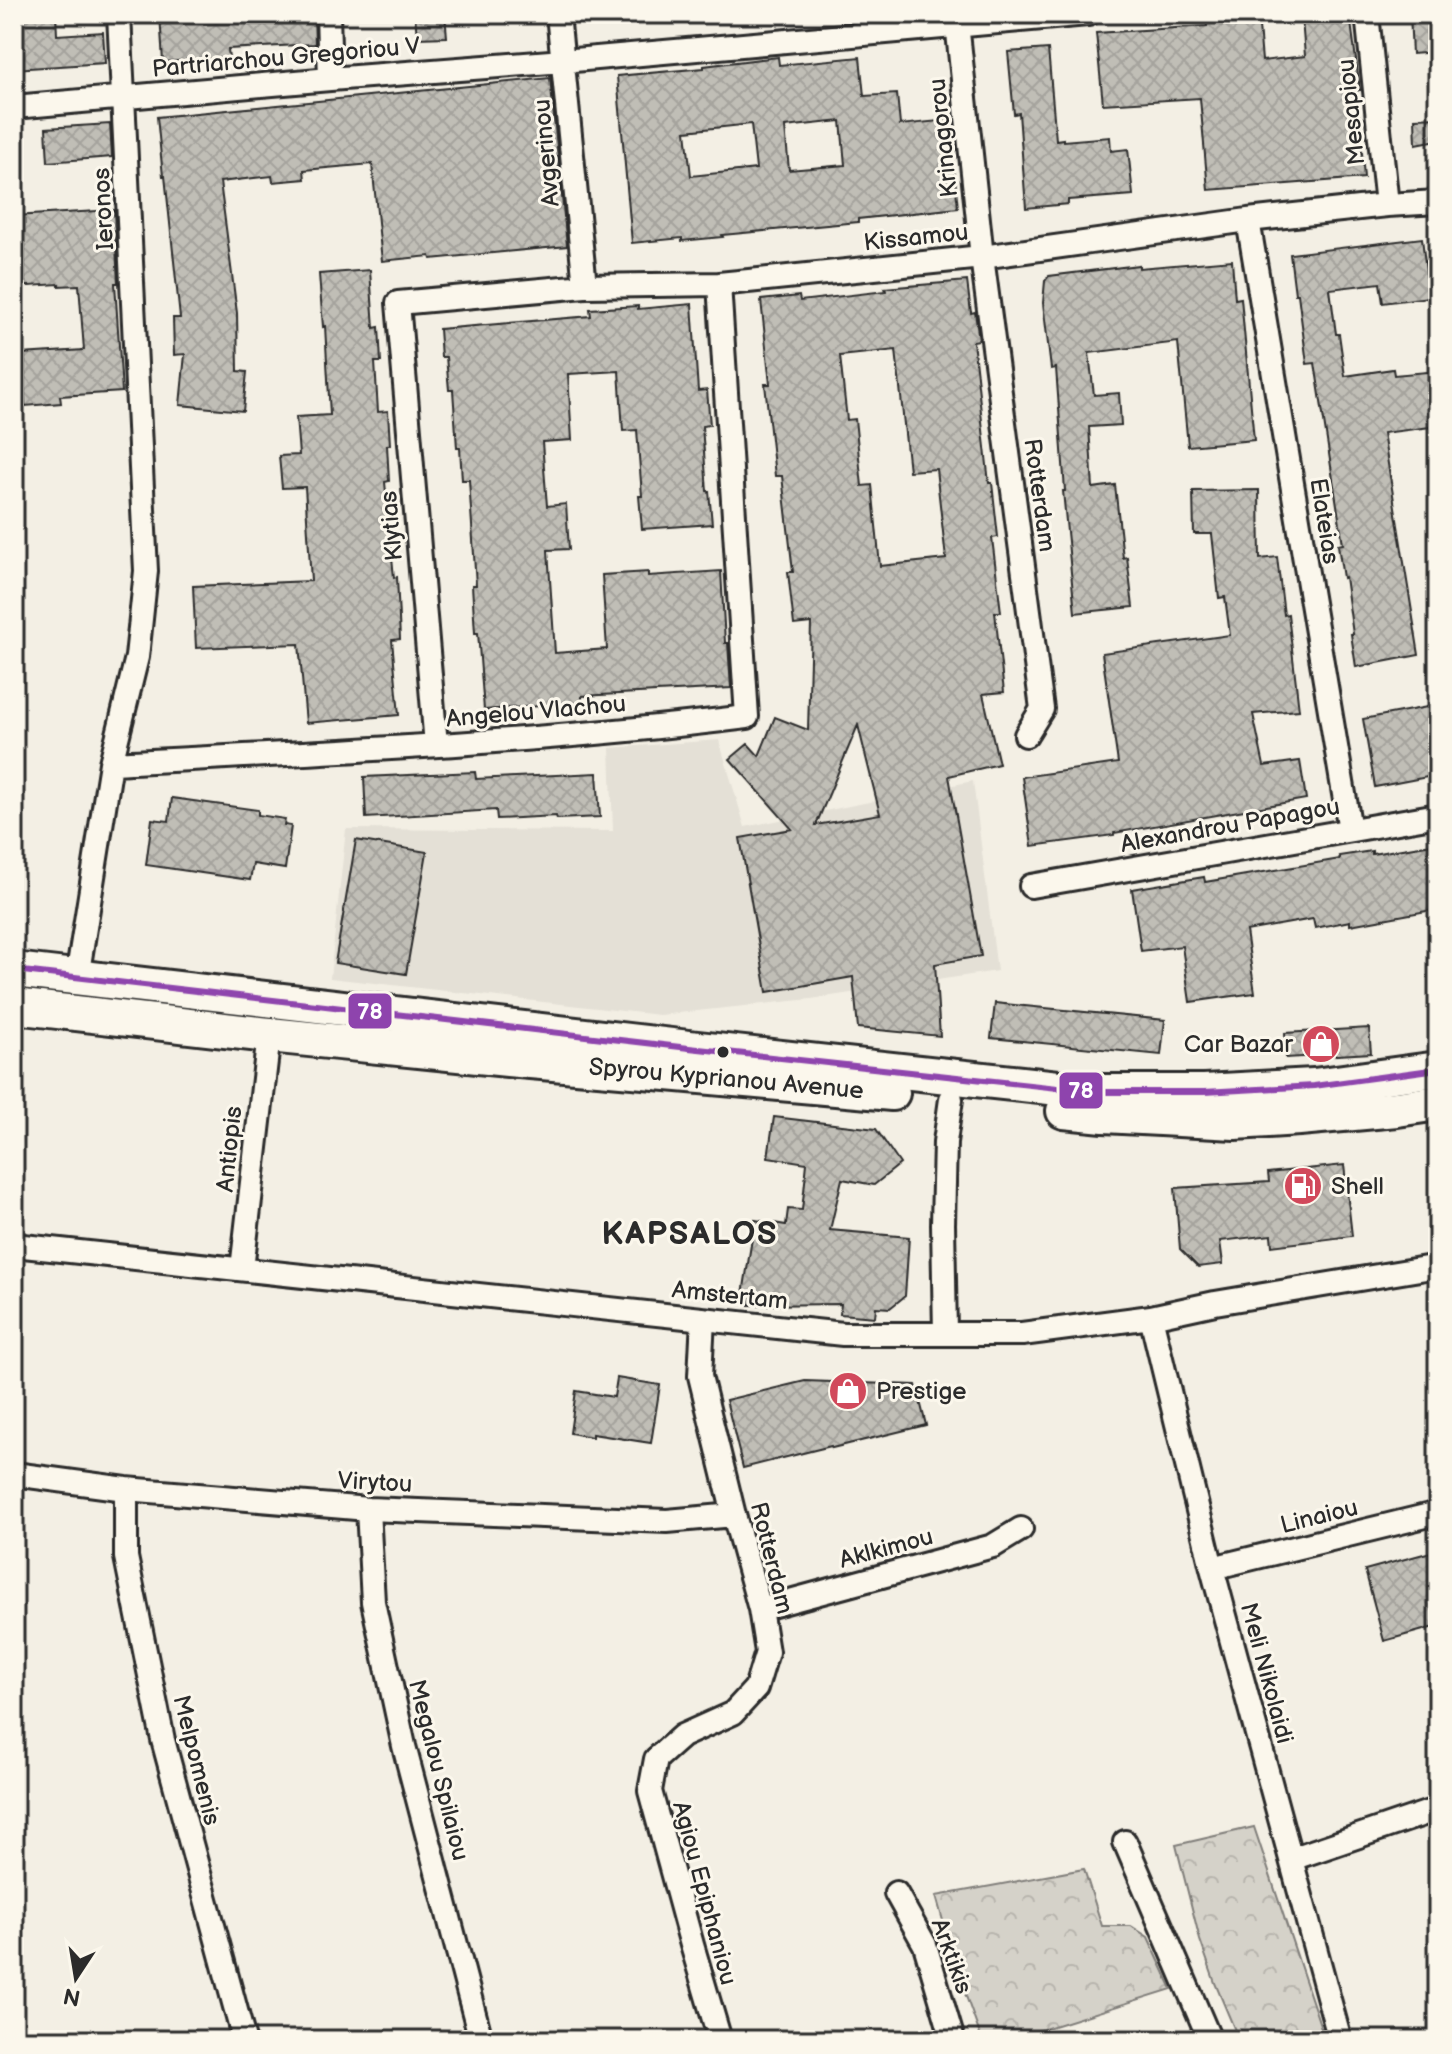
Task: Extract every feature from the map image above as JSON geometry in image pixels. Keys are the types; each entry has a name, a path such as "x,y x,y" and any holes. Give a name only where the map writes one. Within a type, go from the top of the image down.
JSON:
{"main road":[{"name":"Spyrou Kyprianou Avenue","path":"14,970 1095,1092 1197,1092 1314,1086 1438,1069"},
{"name":"Spyrou Kyprianou Avenue","path":"14,1006 508,1059 1104,1115 1235,1122 1438,1103"}],"street":[{"name":"Ieronos","path":"111,763 137,657 146,571 119,14"},
{"path":"328,14 330,79"},
{"name":"Avgerinou","path":"558,14 585,286"},
{"name":"Partriarchou Gregoriou V","path":"14,107 563,61 956,20 1088,14"},
{"name":"Mesapiou","path":"1367,14 1387,205"},
{"name":"Krinagorou","path":"956,20 982,257"},
{"name":"Kissamou","path":"398,303 585,286 719,284 982,257 1248,220 1438,202"},
{"name":"Elateias","path":"1248,220 1350,830"},
{"name":"Rotterdam","path":"982,257 1042,709 1026,735"},
{"name":"Angelou Vlachou","path":"111,763 436,745 660,728 747,717 719,284"},
{"name":"Klytias","path":"398,303 436,745"},
{"path":"77,978 111,763"},
{"name":"Alexandrou Papagou","path":"1031,886 1438,815"},
{"name":"Antiopis","path":"242,1269 269,1035"},
{"path":"945,1333 945,1142 951,1099"},
{"name":"Amstertam","path":"14,1245 843,1334 1022,1334 1151,1317 1215,1303 1438,1266"},
{"name":"Meli Nikolaidi","path":"1151,1317 1212,1568 1340,2040"},
{"name":"Rotterdam","path":"656,1759 682,1736 733,1713 756,1688 767,1652 760,1609 700,1376 703,1319"},
{"name":"Virytou","path":"14,1474 126,1489 368,1509 667,1521 734,1515"},
{"name":"Melpomenis","path":"126,1489 126,1557 163,1740 244,2040"},
{"name":"Megalou Spilaiou","path":"368,1509 373,1602 404,1746 481,2040"},
{"name":"Linaiou","path":"1212,1568 1438,1513"},
{"name":"Aklkimou","path":"760,1609 993,1546 1021,1529"},
{"name":"Agiou Epiphaniou","path":"656,1759 650,1791 720,2040"},
{"path":"1291,1859 1438,1809"},
{"path":"1125,1842 1210,2040"},
{"name":"Arktikis","path":"896,1893 925,1945 953,2040"}],"shaded area":[{"path":"719,740 745,827 973,781 997,971 811,999 659,1015 330,978 346,829 613,831 610,748"}],"green space":[{"path":"1254,1827 1325,2040 1239,2040 1200,1940 1176,1845"},
{"path":"1084,1869 1102,1926 1131,1926 1148,1937 1172,1989 1009,2040 982,2040 959,1977 936,1896"}],"building":[{"path":"14,14 56,14 57,35 103,32 105,63 14,69"},
{"path":"160,14 314,14 315,44 228,49 229,58 163,62"},
{"path":"415,14 445,14 447,37 417,38"},
{"path":"1410,14 1438,14 1438,52 1412,54"},
{"path":"1258,15 1262,61 1305,56 1302,19 1350,15 1360,90 1357,90 1364,178 1208,190 1200,98 1103,104 1096,33 1207,26 1206,19"},
{"path":"1048,49 1056,140 1110,137 1111,151 1128,149 1133,195 1068,200 1068,204 1026,208 1019,113 1014,114 1008,52"},
{"path":"778,57 779,65 860,57 864,96 897,94 900,125 949,120 958,208 723,237 632,243 617,76","holes":["841,121 845,165 789,170 785,127","751,124 756,169 691,176 686,131"]},
{"path":"550,78 567,246 382,261 372,164 304,170 305,179 273,182 272,176 220,182 237,313 238,371 247,372 243,411 180,405 185,354 174,355 173,318 180,318 157,117"},
{"path":"1438,117 1438,140 1416,144 1415,118"},
{"path":"110,124 112,157 48,162 46,128"},
{"path":"114,210 122,392 60,396 61,403 25,406 21,354 84,350 79,285 14,287 14,216"},
{"path":"1422,238 1429,297 1383,303 1380,283 1330,289 1345,376 1393,369 1394,375 1438,371 1438,426 1383,433 1419,655 1356,667 1338,545 1343,544 1315,363 1307,364 1290,254"},
{"path":"1232,260 1235,299 1241,298 1254,440 1188,446 1178,342 1089,353 1094,395 1119,393 1121,425 1089,427 1093,488 1115,485 1123,558 1127,557 1133,607 1075,613 1063,491 1056,368 1051,369 1043,303 1045,281 1049,276 1139,265 1139,268"},
{"path":"370,270 374,328 379,327 381,362 375,362 378,412 388,411 389,481 385,482 394,578 397,577 400,639 392,640 399,715 306,723 299,644 196,648 193,586 311,581 305,487 282,488 279,456 299,455 296,417 330,415 319,274"},
{"path":"967,281 971,313 975,312 979,340 973,341 998,537 992,538 1001,612 995,612 1004,692 983,694 999,764 949,776 981,956 935,964 940,1036 858,1028 853,977 767,992 740,838 792,829 730,759 748,744 759,756 775,717 808,730 811,623 794,625 788,572 793,572 782,476 775,476 765,384 770,384 761,300 799,296 800,301 886,291 885,288","holes":["896,350 909,471 936,469 946,559 880,566 872,485 862,486 855,419 847,420 840,356","858,725 880,814 816,825"]},
{"path":"692,304 698,391 707,390 710,425 702,426 712,524 642,529 637,430 623,431 619,371 568,374 572,440 542,442 547,506 566,504 569,549 548,550 555,653 607,649 602,575 648,572 648,576 721,571 731,688 582,696 582,703 484,710 478,633 475,633 472,585 476,585 469,480 462,480 453,390 449,390 446,357 441,357 439,329 591,316 590,309"},
{"path":"1259,490 1260,559 1277,557 1284,615 1288,614 1299,710 1253,714 1264,766 1300,761 1306,799 1114,835 1032,846 1022,777 1118,763 1102,653 1230,635 1225,597 1219,598 1212,534 1194,534 1193,491"},
{"path":"1438,705 1438,775 1375,787 1363,719"},
{"path":"475,772 476,779 597,773 600,817 497,819 496,810 366,818 364,777"},
{"path":"172,798 258,810 258,815 285,819 284,825 291,826 285,869 253,864 250,880 146,865 152,819 169,821"},
{"path":"356,840 427,852 406,974 335,963"},
{"path":"1438,843 1438,909 1350,925 1350,921 1315,928 1313,919 1246,931 1255,993 1190,1002 1182,946 1141,951 1132,889 1204,877 1205,882 1340,859 1339,856"},
{"path":"995,1003 1165,1020 1161,1055 991,1038"},
{"path":"1369,1028 1371,1053 1286,1058 1285,1033"},
{"path":"774,1117 876,1129 900,1164 874,1185 842,1179 830,1230 909,1237 905,1296 890,1308 876,1307 875,1317 840,1314 841,1304 749,1305 751,1295 743,1294 755,1220 786,1225 788,1209 802,1210 807,1163 768,1157"},
{"path":"1344,1165 1352,1236 1272,1246 1271,1235 1220,1241 1223,1264 1198,1267 1180,1249 1175,1188 1269,1182 1268,1173"},
{"path":"617,1378 660,1385 651,1443 570,1433 576,1391 614,1397"},
{"path":"805,1381 916,1385 926,1425 743,1468 726,1400"},
{"path":"1438,1550 1438,1626 1384,1641 1365,1570"}],"transit line":[{"name":"78","path":"14,970 1095,1092 1204,1092 1314,1086 1438,1069"}],"place":[{"name":"Car Bazar","path":"1321,1044"},
{"name":"Shell","path":"1303,1186"},
{"name":"Prestige","path":"848,1391"}],"district":[{"name":"KAPSALOS","path":"690,1233"}]}
